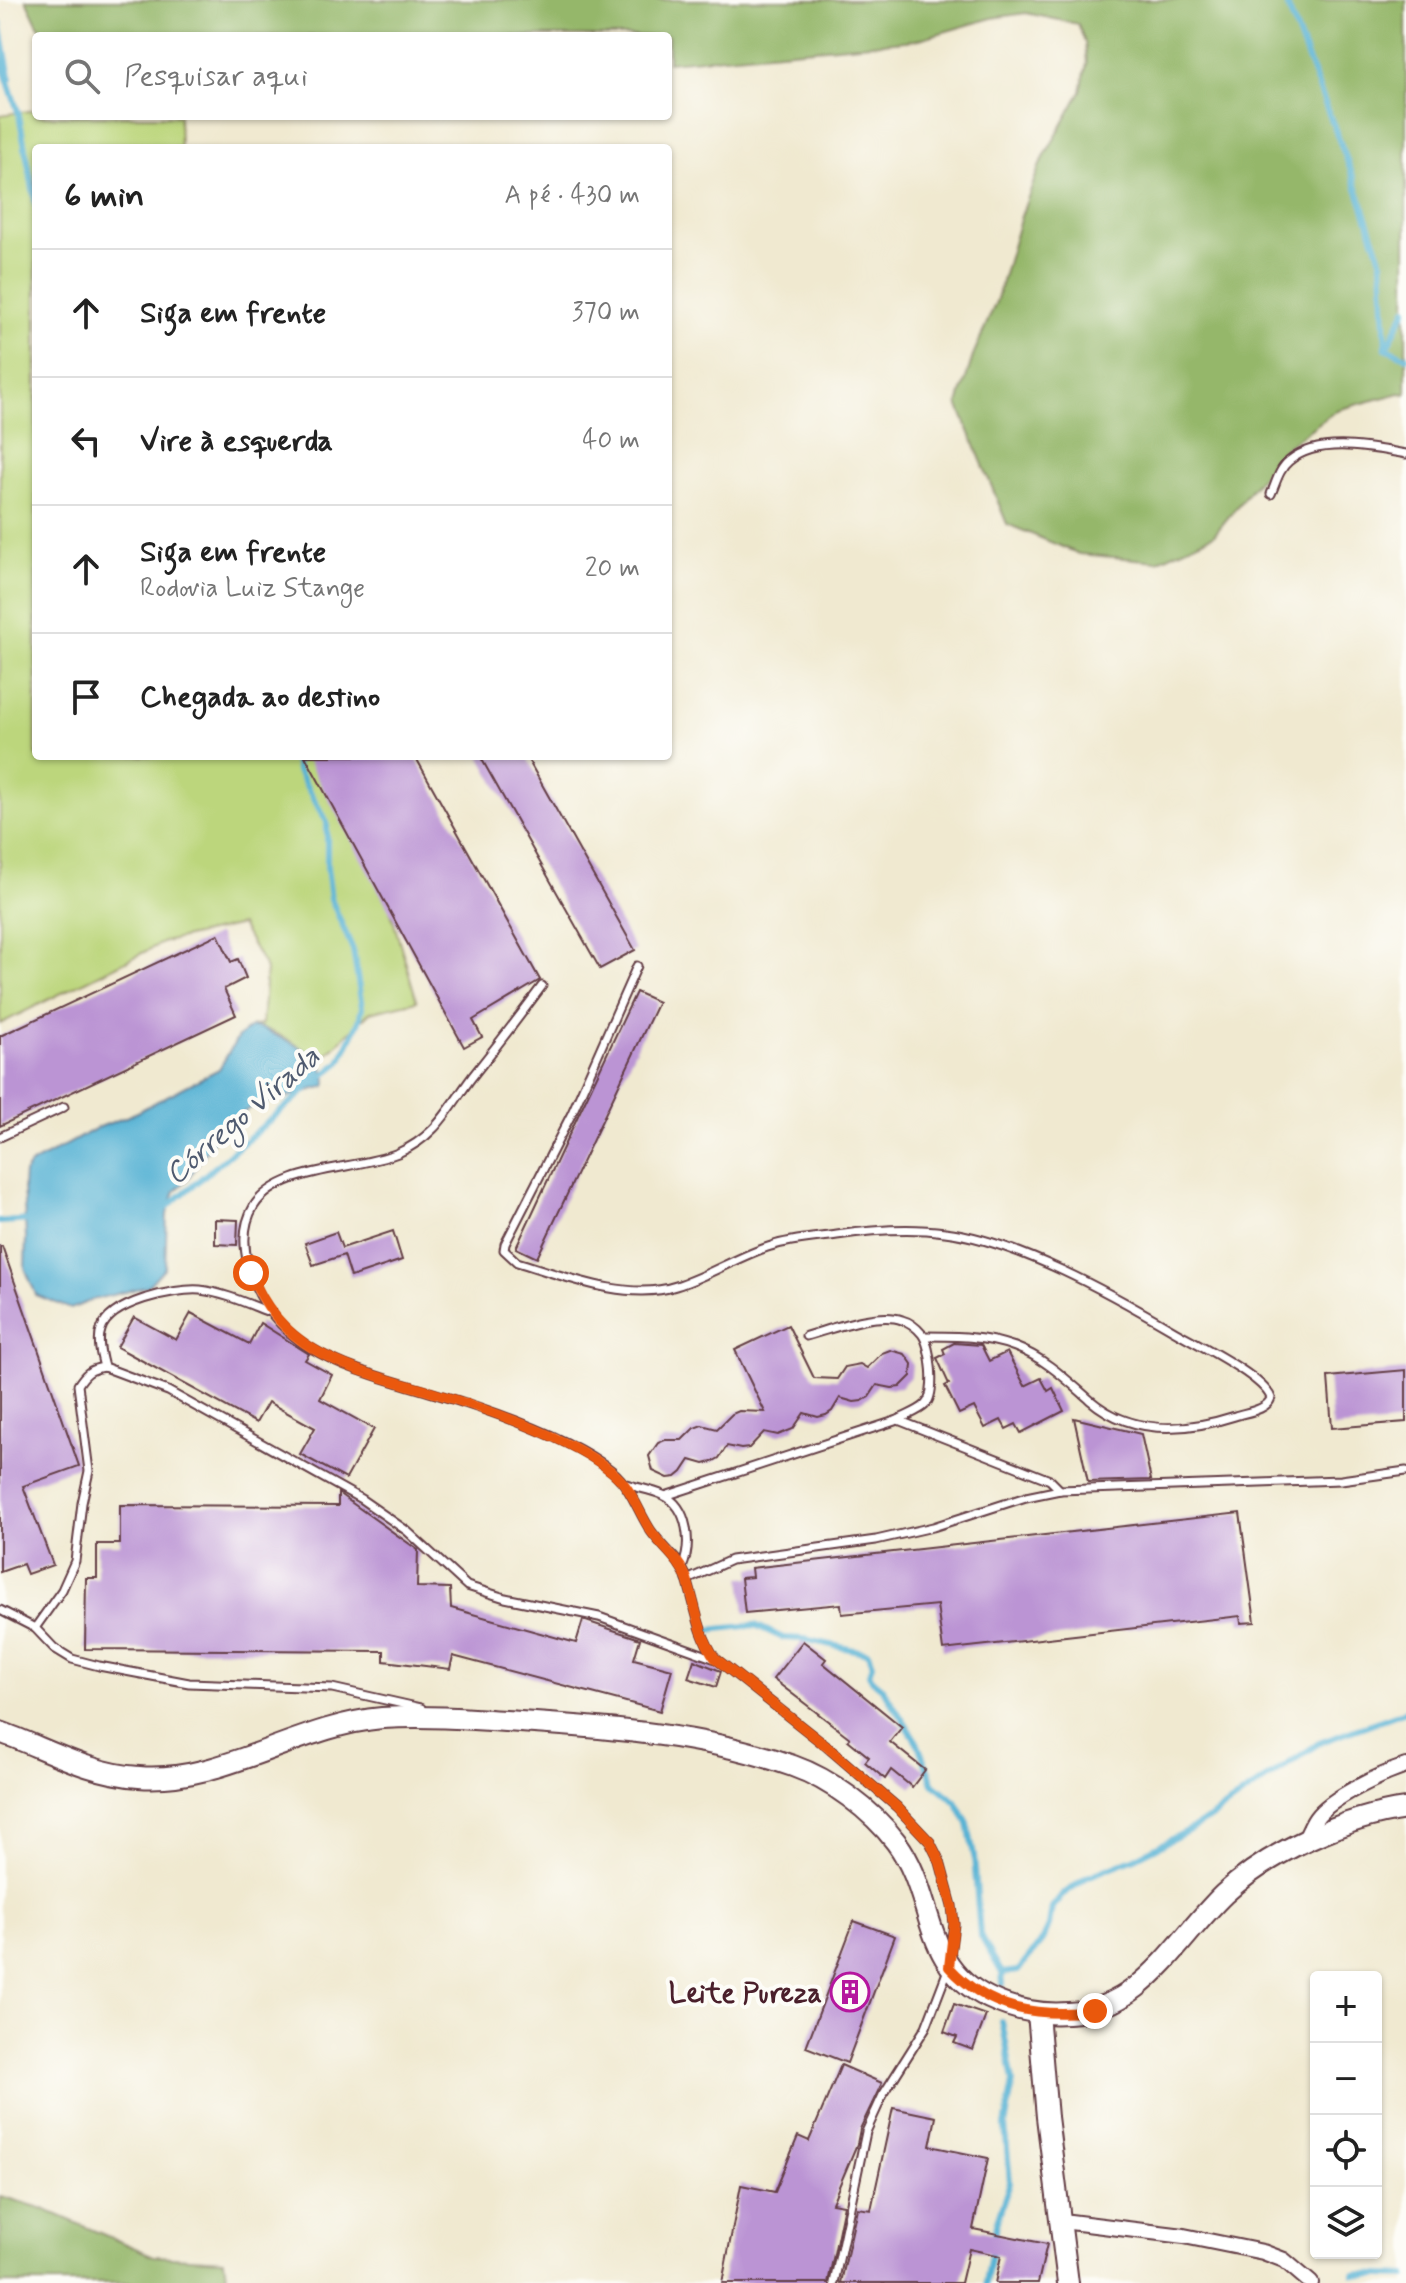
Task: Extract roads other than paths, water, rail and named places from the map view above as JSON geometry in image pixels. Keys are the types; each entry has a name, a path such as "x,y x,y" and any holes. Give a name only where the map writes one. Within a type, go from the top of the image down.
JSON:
{"street":[{"path":"0,1732 83,1764 119,1775 143,1778 198,1772 336,1726 381,1719 463,1718 589,1727 759,1754 799,1768 835,1788 869,1813 898,1844 949,1967 965,1984 983,1995 1038,2013 1095,2011 1124,1998 1149,1979 1224,1895 1246,1876 1304,1841 1375,1816 1406,1809"},
{"path":"1304,1841 1317,1816 1382,1774 1406,1766"},
{"path":"1038,2013 1047,2117 1068,2283"},
{"path":"1062,2221 1184,2236 1263,2252 1284,2260 1311,2283"}],"lane":[{"path":"1271,494 1281,469 1290,459 1302,454 1345,445 1406,454"},
{"path":"637,966 572,1113 505,1244 504,1250 517,1262 628,1292 651,1291 676,1287 771,1246 805,1239 880,1230 946,1232 977,1239 1036,1260 1136,1308 1246,1373 1268,1390 1271,1398 1265,1406 1226,1419 1159,1429 1131,1424 1108,1414 1047,1363 1016,1347 975,1336 924,1336"},
{"path":"542,986 445,1118 427,1137 373,1163 288,1179 267,1191 254,1205 247,1220 244,1246 258,1292 272,1313 303,1343 333,1361 509,1419 594,1459 626,1484 665,1496 683,1518 689,1542 682,1568"},
{"path":"0,1137 64,1107"},
{"path":"104,1367 101,1329 108,1318 152,1296 196,1290 218,1293 272,1313"},
{"path":"665,1496 898,1420 926,1404 931,1396 930,1362 924,1336 901,1319 880,1318 806,1336"},
{"path":"35,1628 62,1590 75,1561 89,1471 78,1385 85,1374 94,1368 104,1367 168,1391 361,1499 407,1531 467,1586 505,1598 599,1617 715,1658 826,1746 897,1807 930,1842 940,1862 954,1924 949,1967 926,2027 883,2095 866,2132 834,2283"},
{"path":"898,1420 1050,1480 1060,1490"},
{"path":"687,1580 731,1560 876,1540 933,1527 1026,1497 1060,1490 1341,1480 1406,1471"},
{"path":"626,1484 651,1530 682,1568 700,1632 715,1658"},
{"path":"0,1610 35,1628 54,1648 72,1659 142,1676 189,1683 332,1688 463,1718"}],"water":[{"path":"251,1027 266,1030 310,1053 322,1067 326,1086 250,1108 229,1123 187,1180 175,1191 167,1214 165,1267 148,1286 92,1300 71,1309 36,1295 25,1268 23,1187 24,1173 30,1165 97,1128 131,1115 219,1069 238,1037"}],"waterway":[{"path":"1285,0 1353,176 1382,262 1386,348"},
{"path":"0,23 10,78"},
{"name":"Córrego Virada","path":"0,57 19,115 32,185"},
{"path":"1388,345 1406,309"},
{"path":"1386,348 1406,357"},
{"name":"Córrego Virada","path":"295,760 297,770 327,822 331,899 353,950 362,1007 359,1021 340,1062 319,1079"},
{"name":"Córrego Virada","path":"166,1208 307,1089"},
{"path":"0,1222 33,1220"},
{"name":"Córrego Virada","path":"708,1630 755,1625 783,1638 804,1639 868,1653 872,1664 869,1674 873,1681 883,1689 917,1742 933,1783 957,1803 968,1824 974,1856 980,1935 1002,1973 1003,1984"},
{"path":"1002,1973 1018,1971 1042,1941 1049,1926 1052,1907 1087,1877 1135,1858 1199,1825 1319,1743 1406,1711"},
{"name":"Córrego Virada","path":"986,2283 996,2224 1010,2182 1005,2126 1013,2082 1002,2021"},
{"path":"1354,2274 1406,2276"}],"place":[{"name":"Leite Pureza","path":"850,1992"}]}
